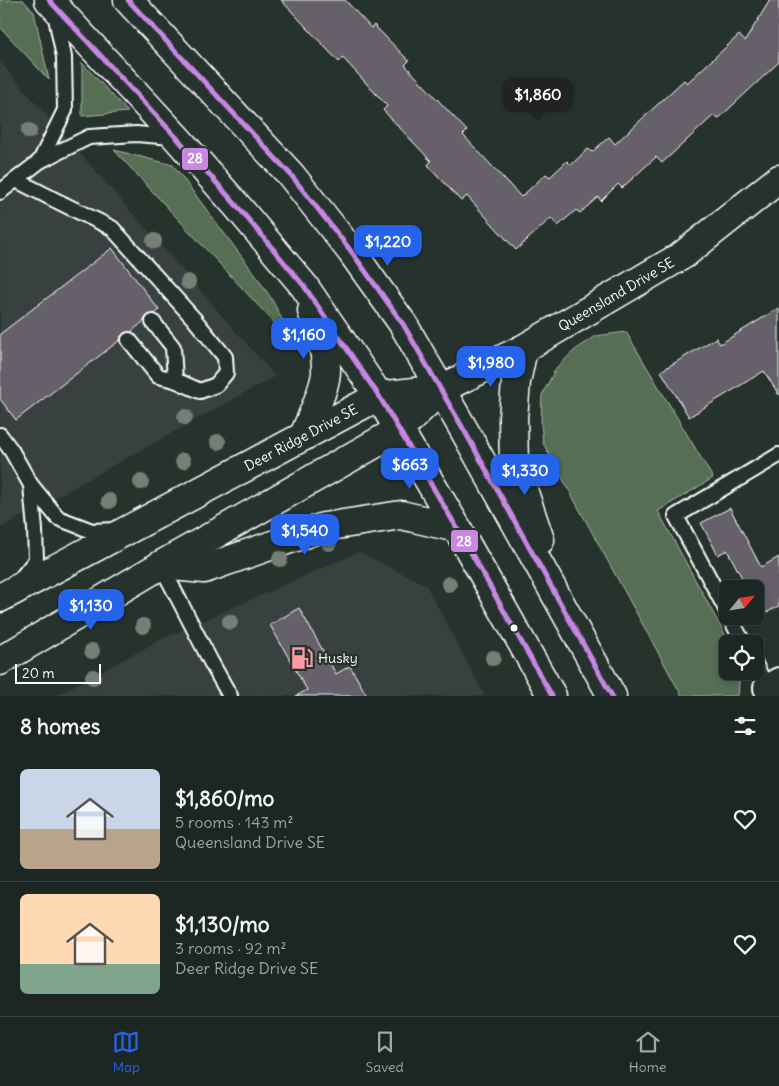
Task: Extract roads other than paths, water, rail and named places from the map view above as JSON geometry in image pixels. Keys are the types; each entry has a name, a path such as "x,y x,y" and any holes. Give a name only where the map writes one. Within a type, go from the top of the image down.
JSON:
{"street":[{"path":"128,0 291,175 351,251 403,324 612,696"},
{"path":"51,2 176,137 304,286 379,396 457,528 548,695"},
{"name":"Queensland Drive SE","path":"441,389 523,349 683,255 779,179"},
{"path":"304,286 322,341 326,369 326,376 304,436"},
{"path":"523,349 516,382 513,418 514,463 534,524 572,623"},
{"path":"0,661 161,565 399,430 441,389"},
{"name":"Deer Ridge Drive SE","path":"4,596 379,396 441,389"},
{"path":"161,565 204,569 324,527 402,515 457,528"}],"lane":[{"path":"40,161 65,110 64,57 51,2"},
{"path":"0,192 40,161 89,137 136,134 176,137"},
{"path":"16,180 112,228 194,319 225,357 226,374 216,385 200,391 175,380 158,376 129,340"},
{"path":"153,322 172,347 175,380"},
{"path":"0,435 31,485 58,518 92,530 128,529"},
{"path":"719,596 676,516 779,455"},
{"path":"4,596 36,560 31,485"},
{"path":"161,565 230,696"},
{"path":"764,676 773,688"}],"place":[{"name":"Husky","path":"302,658"}]}
